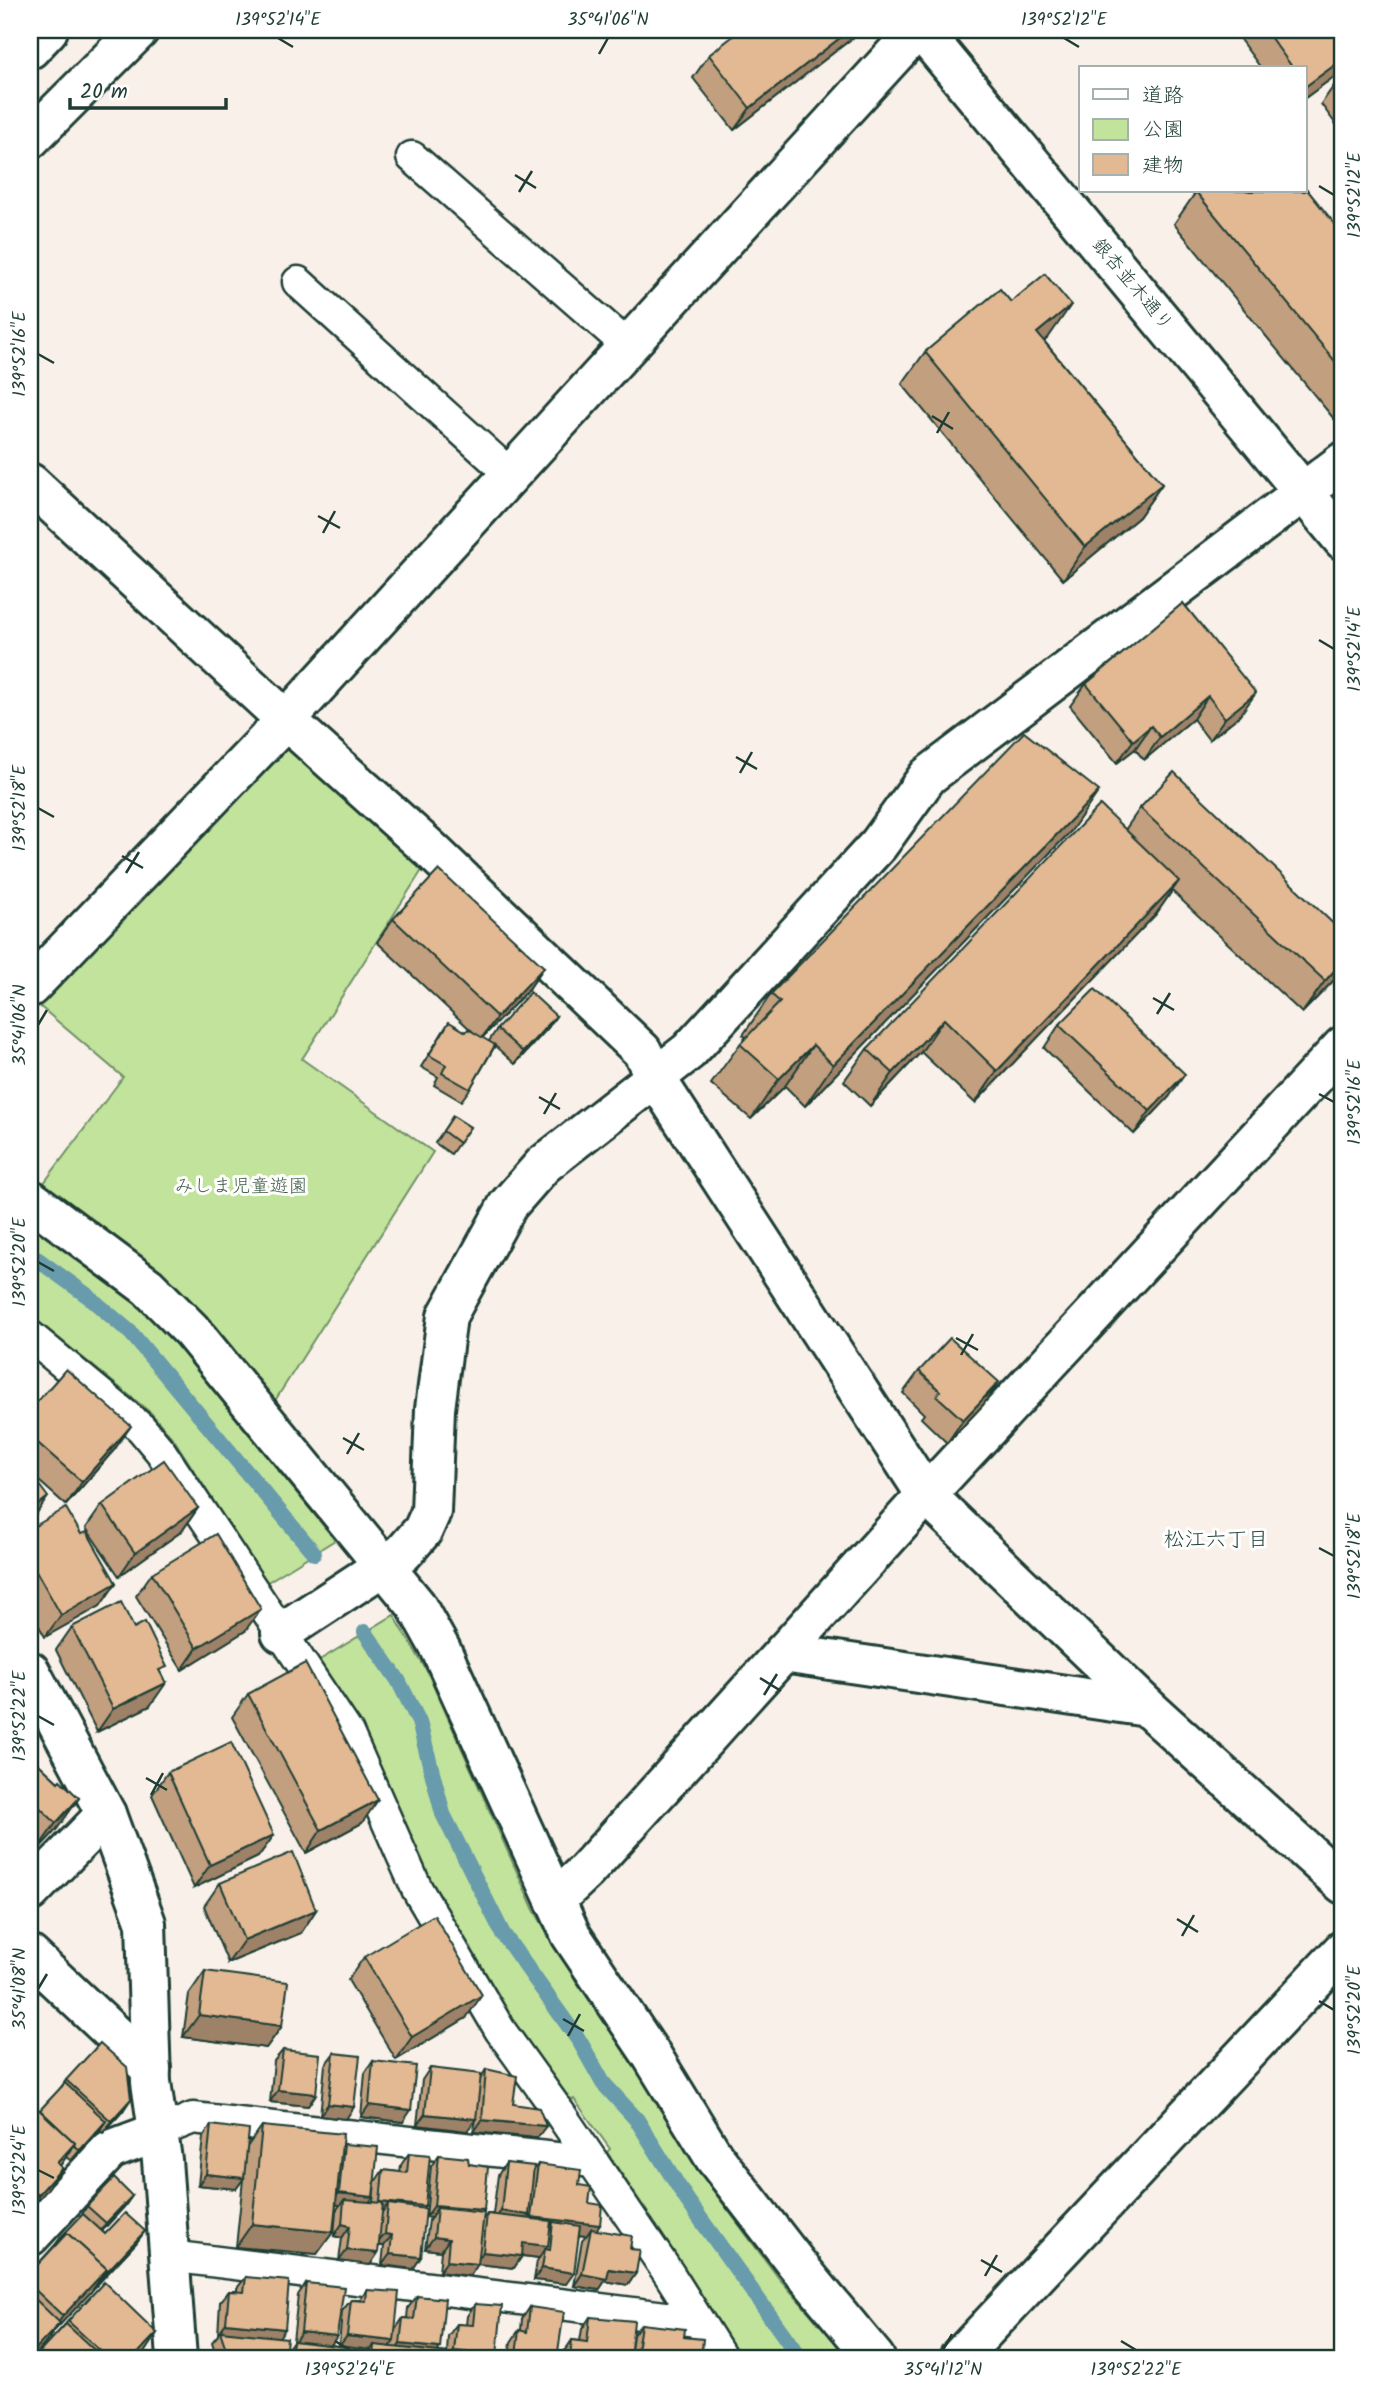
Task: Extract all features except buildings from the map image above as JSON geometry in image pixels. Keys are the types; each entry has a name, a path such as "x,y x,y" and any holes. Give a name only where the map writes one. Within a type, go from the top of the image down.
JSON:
{"street":[{"path":"30,49 48,30"},
{"path":"30,139 139,30"},
{"path":"30,987 286,720 919,30"},
{"name":"銀杏並木通り","path":"919,30 1343,540"},
{"path":"281,1633 384,1567 403,1553 423,1530 431,1512 435,1409 447,1316 508,1205 543,1165 689,1051 879,844 928,776 1343,463"},
{"path":"30,483 431,850 642,1051 655,1077 926,1495 1147,1707 1343,1884"},
{"path":"555,1900 586,1871 926,1495 1343,1046"},
{"path":"30,1199 148,1287 191,1330 415,1605 442,1650 571,1936 652,2056 714,2157 796,2263 875,2358"},
{"path":"783,1653 1147,1707"},
{"path":"30,1671 106,1814 146,1923 151,2068 177,2358"},
{"path":"30,1892 106,1814"},
{"path":"959,2358 1343,1950"},
{"path":"30,1955 151,2068"},
{"path":"30,2236 110,2150 158,2132"}],"lane":[{"path":"412,157 628,346"},
{"path":"298,282 510,474"},
{"path":"30,1336 141,1428 161,1452 348,1734 417,1889 499,2030 593,2162 722,2358"},
{"path":"158,2132 193,2118 593,2162"},
{"path":"169,2256 698,2321"}],"green space":[{"name":"みしま児童遊園","path":"288,729 426,864 302,1059 433,1152 264,1418 32,1199 123,1077 30,998"},
{"path":"30,1225 137,1305 181,1350 335,1540 266,1583 175,1441 151,1413 30,1315"},
{"path":"394,1615 428,1673 534,1910 576,1981 637,2067 698,2170 778,2277 849,2358 741,2358 607,2152 610,2149 574,2099 570,2101 552,2079 517,2027 430,1880 360,1723 318,1661"}],"waterway":[{"path":"30,1254 88,1296 131,1333 314,1553"},
{"path":"365,1632 398,1680 419,1722 443,1814 503,1934 580,2042 603,2083 637,2120 687,2200 800,2358"}],"district":[{"name":"松江六丁目","path":"1216,1540"}]}
